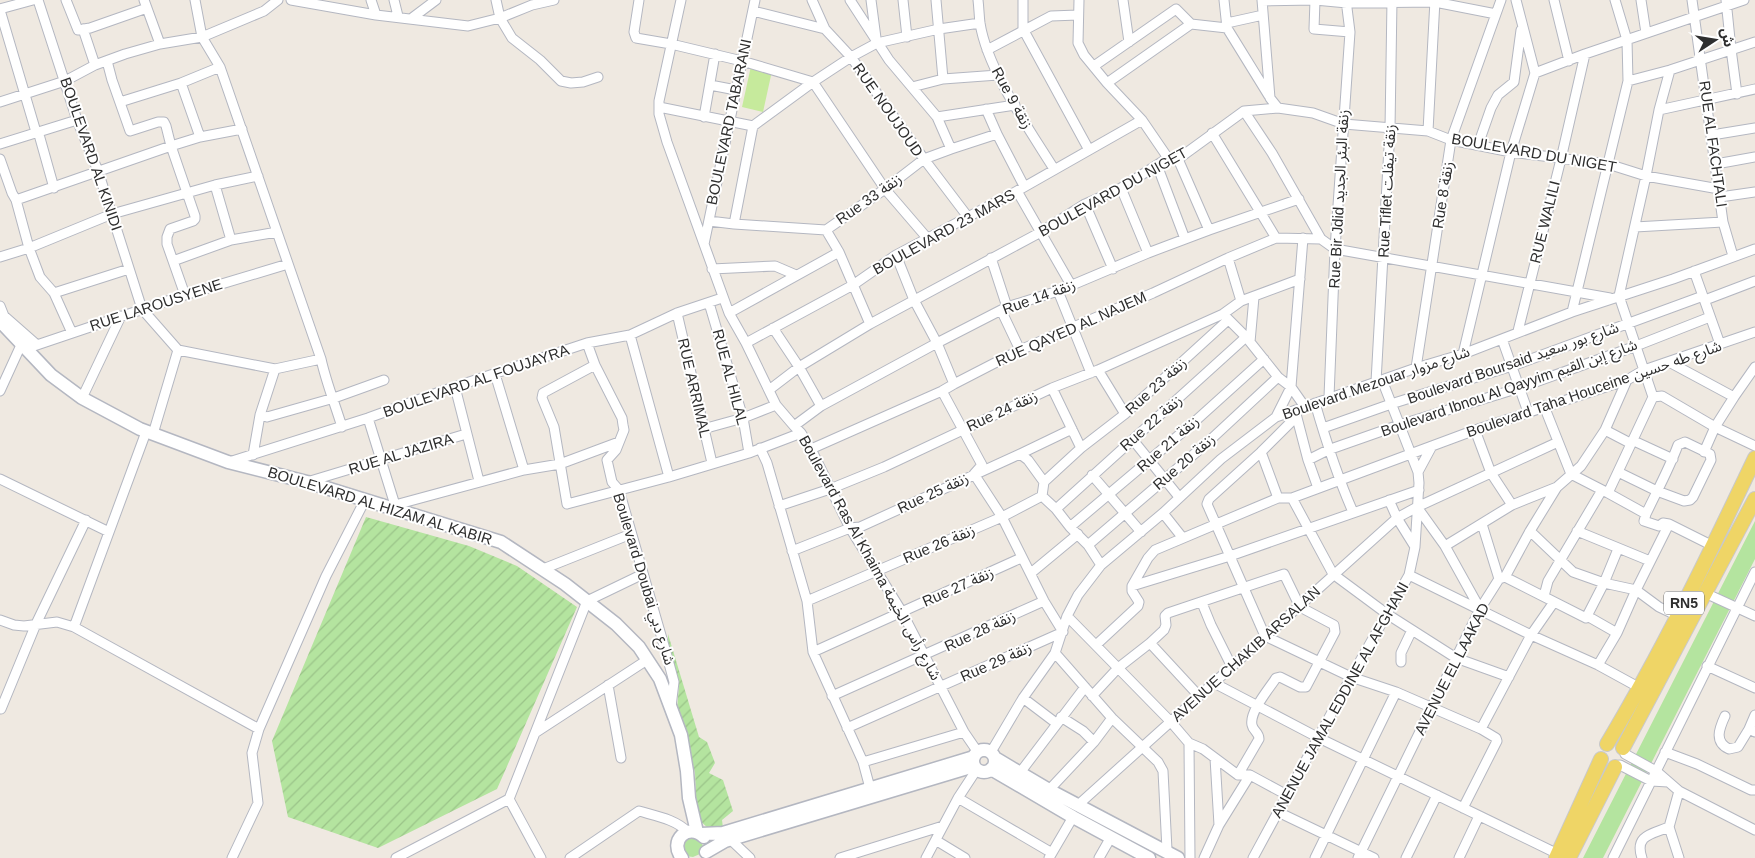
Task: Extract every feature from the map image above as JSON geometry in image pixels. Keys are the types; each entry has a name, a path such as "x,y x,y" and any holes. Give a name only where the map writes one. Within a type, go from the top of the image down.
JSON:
{"main road":[{"name":"BOULEVARD AL HIZAM AL KABIR","path":"0,321 28,346 51,375 102,410 150,433 228,462 395,507 501,542 587,601 633,641 660,679 681,735 687,771 690,832"},
{"name":"RN5","path":"1561,857 1601,759 1601,752 1640,688 1678,616 1755,458"},
{"name":"RN5","path":"1561,857 1621,758 1755,499"},
{"path":"1601,759 1608,766 1621,758 1618,743 1607,744"},
{"path":"704,855 725,841 976,761 984,749 992,760 1075,811 1166,850 1178,858"},
{"path":"976,761 985,772 992,760"},
{"path":"992,760 1049,790 1111,837 1149,858"},
{"path":"690,832 723,834 870,788 976,761"},
{"path":"690,832 707,842 704,855"},
{"path":"682,858 678,853 677,846 690,832"}],"street":[{"path":"33,0 0,10 54,188"},
{"name":"BOULEVARD AL KINIDI","path":"38,0 77,120 98,171 142,309"},
{"path":"66,0 78,30 84,30 146,4 160,44"},
{"path":"196,0 202,37 220,67 321,359 342,427"},
{"path":"291,0 376,15 398,16 468,26 500,18 535,2 554,0"},
{"path":"371,0 376,15"},
{"path":"394,0 398,16"},
{"path":"412,18 436,0"},
{"path":"496,0 500,18 512,38 540,60 560,81 566,83 577,82 598,77"},
{"path":"639,0 634,32 635,37 715,54 813,82 885,189 928,239"},
{"name":"Boulevard Ras Al Khaima شارع رأس الخيمة","path":"681,0 659,107 667,142 722,298 776,405 801,433 811,449 850,528 902,612 942,686 976,761"},
{"name":"BOULEVARD TABARANI","path":"704,245 755,0"},
{"name":"RUE NOUJOUD","path":"812,0 826,29 851,57 968,217"},
{"path":"850,0 877,43 937,117 951,148"},
{"path":"871,0 877,43"},
{"path":"903,0 907,37"},
{"path":"936,0 943,79"},
{"name":"Rue 9 زنقة","path":"978,0 980,23 987,50 1030,132 1054,169"},
{"path":"1023,0 1023,30 1089,150"},
{"path":"1079,0 1078,43 1084,55 1142,120 1168,158"},
{"path":"1123,0 1129,42"},
{"path":"1224,0 1227,26 1270,98 1278,108"},
{"path":"1270,98 1262,0 1347,2 1435,1 1496,14"},
{"path":"1315,0 1314,29 1350,32"},
{"name":"Rue 8 زنقة","path":"1416,368 1451,140 1501,0"},
{"path":"1463,354 1511,152 1535,73 1516,0"},
{"path":"1554,0 1569,61"},
{"path":"1572,312 1628,81 1627,40 1615,0"},
{"path":"1641,0 1646,33"},
{"name":"RUE AL FACHTALI","path":"1692,0 1702,59 1723,222 1733,256"},
{"path":"1535,73 1695,17 1726,2 1744,0"},
{"name":"Rue Tiflet زنقة تيفلت","path":"1379,381 1390,129 1393,1"},
{"path":"1428,131 1435,1"},
{"path":"0,102 65,82 107,61 160,44 202,37 264,11 273,2"},
{"name":"Rue Bir Jdid زنقة البئر الجديد","path":"1329,397 1335,249 1350,32 1347,2"},
{"path":"1726,2 1737,94"},
{"path":"1094,66 1129,42 1175,4 1191,24"},
{"path":"753,11 826,29"},
{"path":"987,50 1051,16 1078,15"},
{"path":"1108,83 1191,24 1227,26 1263,15"},
{"path":"734,224 753,126 813,82 851,57 877,43 939,29 980,23"},
{"path":"1478,145 1498,95 1514,82 1522,27"},
{"path":"84,30 94,66"},
{"path":"1628,81 1670,70 1755,42"},
{"path":"704,117 715,54"},
{"name":"RUE WALILI","path":"1518,331 1562,159 1585,54"},
{"path":"107,61 130,131 164,122 166,126 195,219 169,231 166,241 184,295"},
{"path":"120,102 181,83 220,67"},
{"path":"1516,68 1527,67 1535,73"},
{"path":"1544,596 1548,581 1577,531 1618,472 1653,397 1628,324 1615,297 1635,227 1659,110 1670,70"},
{"path":"912,87 943,79 998,74"},
{"path":"1514,82 1531,86"},
{"path":"181,83 200,137"},
{"path":"710,85 736,90"},
{"path":"1659,110 1755,89"},
{"path":"937,117 1015,105"},
{"path":"659,107 753,126"},
{"name":"BOULEVARD DU NIGET","path":"769,390 799,367 870,324 1040,232 1085,204 1121,188 1168,158 1178,159 1244,111 1278,108 1313,113 1344,124 1428,131 1451,140 1511,152 1608,164 1646,176 1720,193 1755,192"},
{"path":"986,109 1040,232 1071,285"},
{"path":"1244,111 1272,152 1321,238 1335,249 1576,292 1615,297"},
{"path":"0,144 77,120"},
{"name":"BOULEVARD 23 MARS","path":"746,343 853,285 896,255 1020,189 1142,120"},
{"path":"1712,135 1755,128"},
{"path":"16,200 171,146 200,137 242,129"},
{"path":"1212,133 1276,238"},
{"name":"Rue 33 زنقة","path":"826,230 924,159 951,148 997,134"},
{"path":"1716,164 1755,157"},
{"path":"0,159 16,200 28,248 40,277 54,293 72,333"},
{"path":"1178,159 1209,230"},
{"path":"1157,165 1185,239"},
{"path":"0,257 28,248 112,214 258,176"},
{"path":"215,186 231,240"},
{"path":"1121,188 1148,253"},
{"name":"Rue 14 زنقة","path":"794,426 820,406 1004,309 1058,292 1148,253 1299,199"},
{"path":"1085,204 1113,269"},
{"path":"709,221 826,230 839,252 870,324"},
{"path":"1635,227 1723,222"},
{"path":"173,262 231,240 277,232"},
{"name":"RUE QAYED AL NAJEM","path":"811,449 942,391 1020,350 1276,238 1321,238"},
{"path":"1276,417 1291,387 1303,238"},
{"name":"Boulevard Mezouar شارع مزوار","path":"992,760 1024,698 1055,653 1067,616 1078,595 1101,565 1163,513 1221,459 1276,417 1296,414 1305,407 1329,397 1463,354 1518,331 1755,249"},
{"path":"729,313 839,252"},
{"path":"896,255 914,300 937,343 954,384"},
{"path":"991,258 1004,309 1020,350"},
{"path":"1228,258 1241,301"},
{"name":"RUE LAROUSYENE","path":"28,346 184,295 288,264"},
{"path":"712,269 775,266 796,275"},
{"path":"54,293 129,269"},
{"path":"1694,271 1720,344"},
{"path":"1300,279 1241,301 1226,317 1248,340 1278,377 1291,387 1305,407"},
{"name":"Boulevard Boursaid شارع بور سعيد","path":"1323,428 1391,404 1512,366 1755,281"},
{"path":"1058,292 1095,372 1125,414"},
{"path":"1248,340 1254,297"},
{"name":"BOULEVARD AL FOUJAYRA","path":"228,462 342,427 588,343 630,334 677,313 722,298"},
{"name":"RUE AL HILAL","path":"709,303 743,418 748,453"},
{"path":"0,306 4,316 28,346 0,391"},
{"path":"142,309 178,350 275,369 321,359"},
{"name":"RUE ARRIMAL","path":"677,313 712,463"},
{"path":"82,398 121,316"},
{"name":"Rue 24 زنقة","path":"779,506 830,489 1052,388 1226,317"},
{"name":"Rue 23 زنقة","path":"1044,482 1081,448 1125,414 1226,317"},
{"name":"Boulevard Ibnou Al Qayyim شارع إبن القيم","path":"1308,460 1328,450 1399,425 1520,388 1710,317"},
{"path":"773,328 799,367 820,406"},
{"name":"Boulevard Taha Houceine شارع طه حسين","path":"1292,498 1475,430 1627,380 1644,370 1755,332"},
{"path":"630,334 669,477"},
{"path":"1502,339 1528,412"},
{"name":"Rue 22 زنقة","path":"1056,509 1092,474 1248,340"},
{"name":"Boulevard Doubai شارع دبي","path":"588,343 595,365 622,418 624,430 616,450 607,460 612,482 618,490 658,619 674,682 671,709"},
{"path":"74,627 109,532 150,433 178,350"},
{"name":"Rue 21 زنقة","path":"1070,527 1192,424 1264,359"},
{"path":"1669,362 1734,397"},
{"path":"595,365 543,393 542,398 554,427 567,504 669,477 748,453 801,433"},
{"path":"1704,452 1715,427 1755,367"},
{"path":"253,455 260,414 275,369"},
{"path":"495,374 524,470"},
{"name":"Rue 20 زنقة","path":"1088,545 1207,443 1278,377"},
{"path":"260,414 267,417 334,398 384,380"},
{"path":"1445,546 1512,505 1557,487 1587,459 1605,430 1627,380"},
{"path":"1379,381 1391,404 1419,475"},
{"path":"455,387 479,481"},
{"path":"1052,388 1081,448"},
{"path":"942,391 982,465 974,474 1002,517 1021,558 1063,632"},
{"path":"1653,397 1662,396 1715,427 1755,446"},
{"path":"1315,403 1339,482 1353,512"},
{"path":"703,429 743,418 776,405"},
{"path":"1544,406 1571,474 1646,514"},
{"path":"1296,414 1261,452 1209,498 1207,504 1265,636 1351,678 1396,692 1494,736 1497,741 1463,808"},
{"path":"1296,414 1308,460 1318,488"},
{"path":"368,418 395,507 479,481 524,470 560,464 619,442"},
{"name":"Rue 25 زنقة","path":"792,551 850,528 860,527 1020,454 1072,428"},
{"path":"1475,430 1491,473 1512,505"},
{"path":"1605,430 1628,442 1634,441 1673,459"},
{"name":"RUE AL JAZIRA","path":"307,482 466,434"},
{"path":"1133,440 1179,497"},
{"name":"AVENUE CHAKIB ARSALAN","path":"1050,856 1075,811 1265,636 1300,607 1333,574 1397,518 1416,507 1558,442"},
{"path":"1618,472 1657,491 1684,501 1690,500 1711,460 1710,454 1685,442 1678,445 1673,459 1657,491 1646,514 1644,521 1659,526 1663,523 1669,524 1713,546"},
{"path":"1419,475 1432,446"},
{"path":"760,448 767,463 807,601 813,652 863,762 870,788"},
{"path":"1261,452 1278,498"},
{"path":"1020,454 1028,460 1044,482 1042,496 1088,545 1101,565"},
{"path":"1092,474 1141,532"},
{"name":"ANENUE JAMAL EDDINE AL AFGHANI","path":"1253,858 1409,575 1415,547 1419,475"},
{"path":"0,479 109,532"},
{"name":"AVENUE EL LAAKAD","path":"1360,855 1480,609 1502,578 1557,487"},
{"path":"1132,586 1230,556 1419,490"},
{"name":"Rue 26 زنقة","path":"807,601 875,570 1002,517 1042,496"},
{"path":"1096,645 1138,606 1139,602 1132,591 1132,586 1148,558 1155,550 1278,498 1292,498 1333,574 1387,614 1456,658 1509,677"},
{"path":"232,858 258,803 252,753 259,728 326,576 365,500"},
{"path":"1389,500 1397,518 1415,547"},
{"path":"1416,507 1445,546 1480,609"},
{"path":"1163,513 1182,537"},
{"path":"1,709 36,624 86,520"},
{"path":"1482,524 1502,578 1544,596 1586,618 1589,617 1617,633"},
{"path":"1598,665 1617,633 1669,524"},
{"path":"1530,531 1573,572 1604,583 1636,590 1659,607 1678,616"},
{"path":"1577,531 1650,561"},
{"path":"543,569 631,534"},
{"path":"1031,573 1078,534"},
{"path":"1586,618 1604,583 1618,549"},
{"name":"Rue 27 زنقة","path":"813,652 1021,558"},
{"path":"1612,858 1755,572"},
{"path":"396,858 509,799 587,601 643,574"},
{"path":"1092,696 1118,668 1164,630 1166,625 1165,616 1168,613 1284,574 1300,607 1334,626 1336,632 1306,687 1300,687 1280,677 1276,678 1258,706 1252,727 1258,734 1259,739 1238,775"},
{"path":"1409,575 1531,635 1598,665 1640,688"},
{"path":"1705,594 1755,616"},
{"name":"Rue 28 زنقة","path":"832,696 925,656 1044,601"},
{"path":"1202,602 1232,667"},
{"path":"1482,729 1531,635 1554,602"},
{"path":"1067,616 1171,722 1189,743 1203,749 1238,775 1250,775 1287,795"},
{"path":"0,620 24,626 56,622 74,627 259,728"},
{"path":"1401,662 1401,653 1412,630"},
{"name":"Rue 29 زنقة","path":"848,728 1063,632"},
{"path":"1150,643 1199,696"},
{"path":"1055,653 1112,718 1158,762 1163,771 1166,850"},
{"path":"535,733 647,660"},
{"path":"1707,666 1755,688"},
{"path":"1214,683 1319,738 1561,857"},
{"path":"608,685 621,758"},
{"path":"1019,774 1085,687"},
{"path":"1315,858 1396,692"},
{"path":"1024,698 1059,720 1083,731 1094,742"},
{"path":"1725,716 1719,729 1718,737 1724,747 1729,749 1738,747 1752,731 1755,715"},
{"path":"1049,790 1094,742 1112,718"},
{"path":"863,762 964,732"},
{"path":"1189,743 1190,858"},
{"path":"1665,752 1697,764 1751,790 1755,790"},
{"path":"1215,758 1220,826"},
{"path":"1621,758 1656,771 1679,791 1755,830"},
{"path":"1621,758 1651,781 1668,782"},
{"path":"926,858 937,841 976,761"},
{"path":"1204,858 1220,826 1250,775"},
{"path":"1679,791 1669,827 1679,858"},
{"path":"1406,858 1437,795"},
{"path":"958,798 1050,856"},
{"path":"509,799 541,858"},
{"path":"570,858 639,811 671,820 690,832"},
{"path":"1278,812 1360,855 1374,858"},
{"path":"1459,858 1479,816"},
{"path":"840,858 943,826"},
{"path":"1642,858 1639,850 1640,841 1669,827"},
{"path":"1100,858 1111,837"},
{"path":"731,840 750,858"},
{"path":"937,841 965,858"}],"green space":[{"path":"751,66 772,71 763,112 742,107"},
{"path":"366,517 469,546 517,566 577,607 497,789 378,848 288,817 272,741"},
{"path":"1755,521 1755,559 1603,858 1583,858"},
{"path":"668,634 699,737 707,742 715,763 709,773 723,780 733,811 722,820 723,828 709,829 697,818 695,773 684,729 677,710 679,685 668,644"},
{"path":"688,836 701,840 703,847 700,854 693,857 686,856 681,843"}]}
